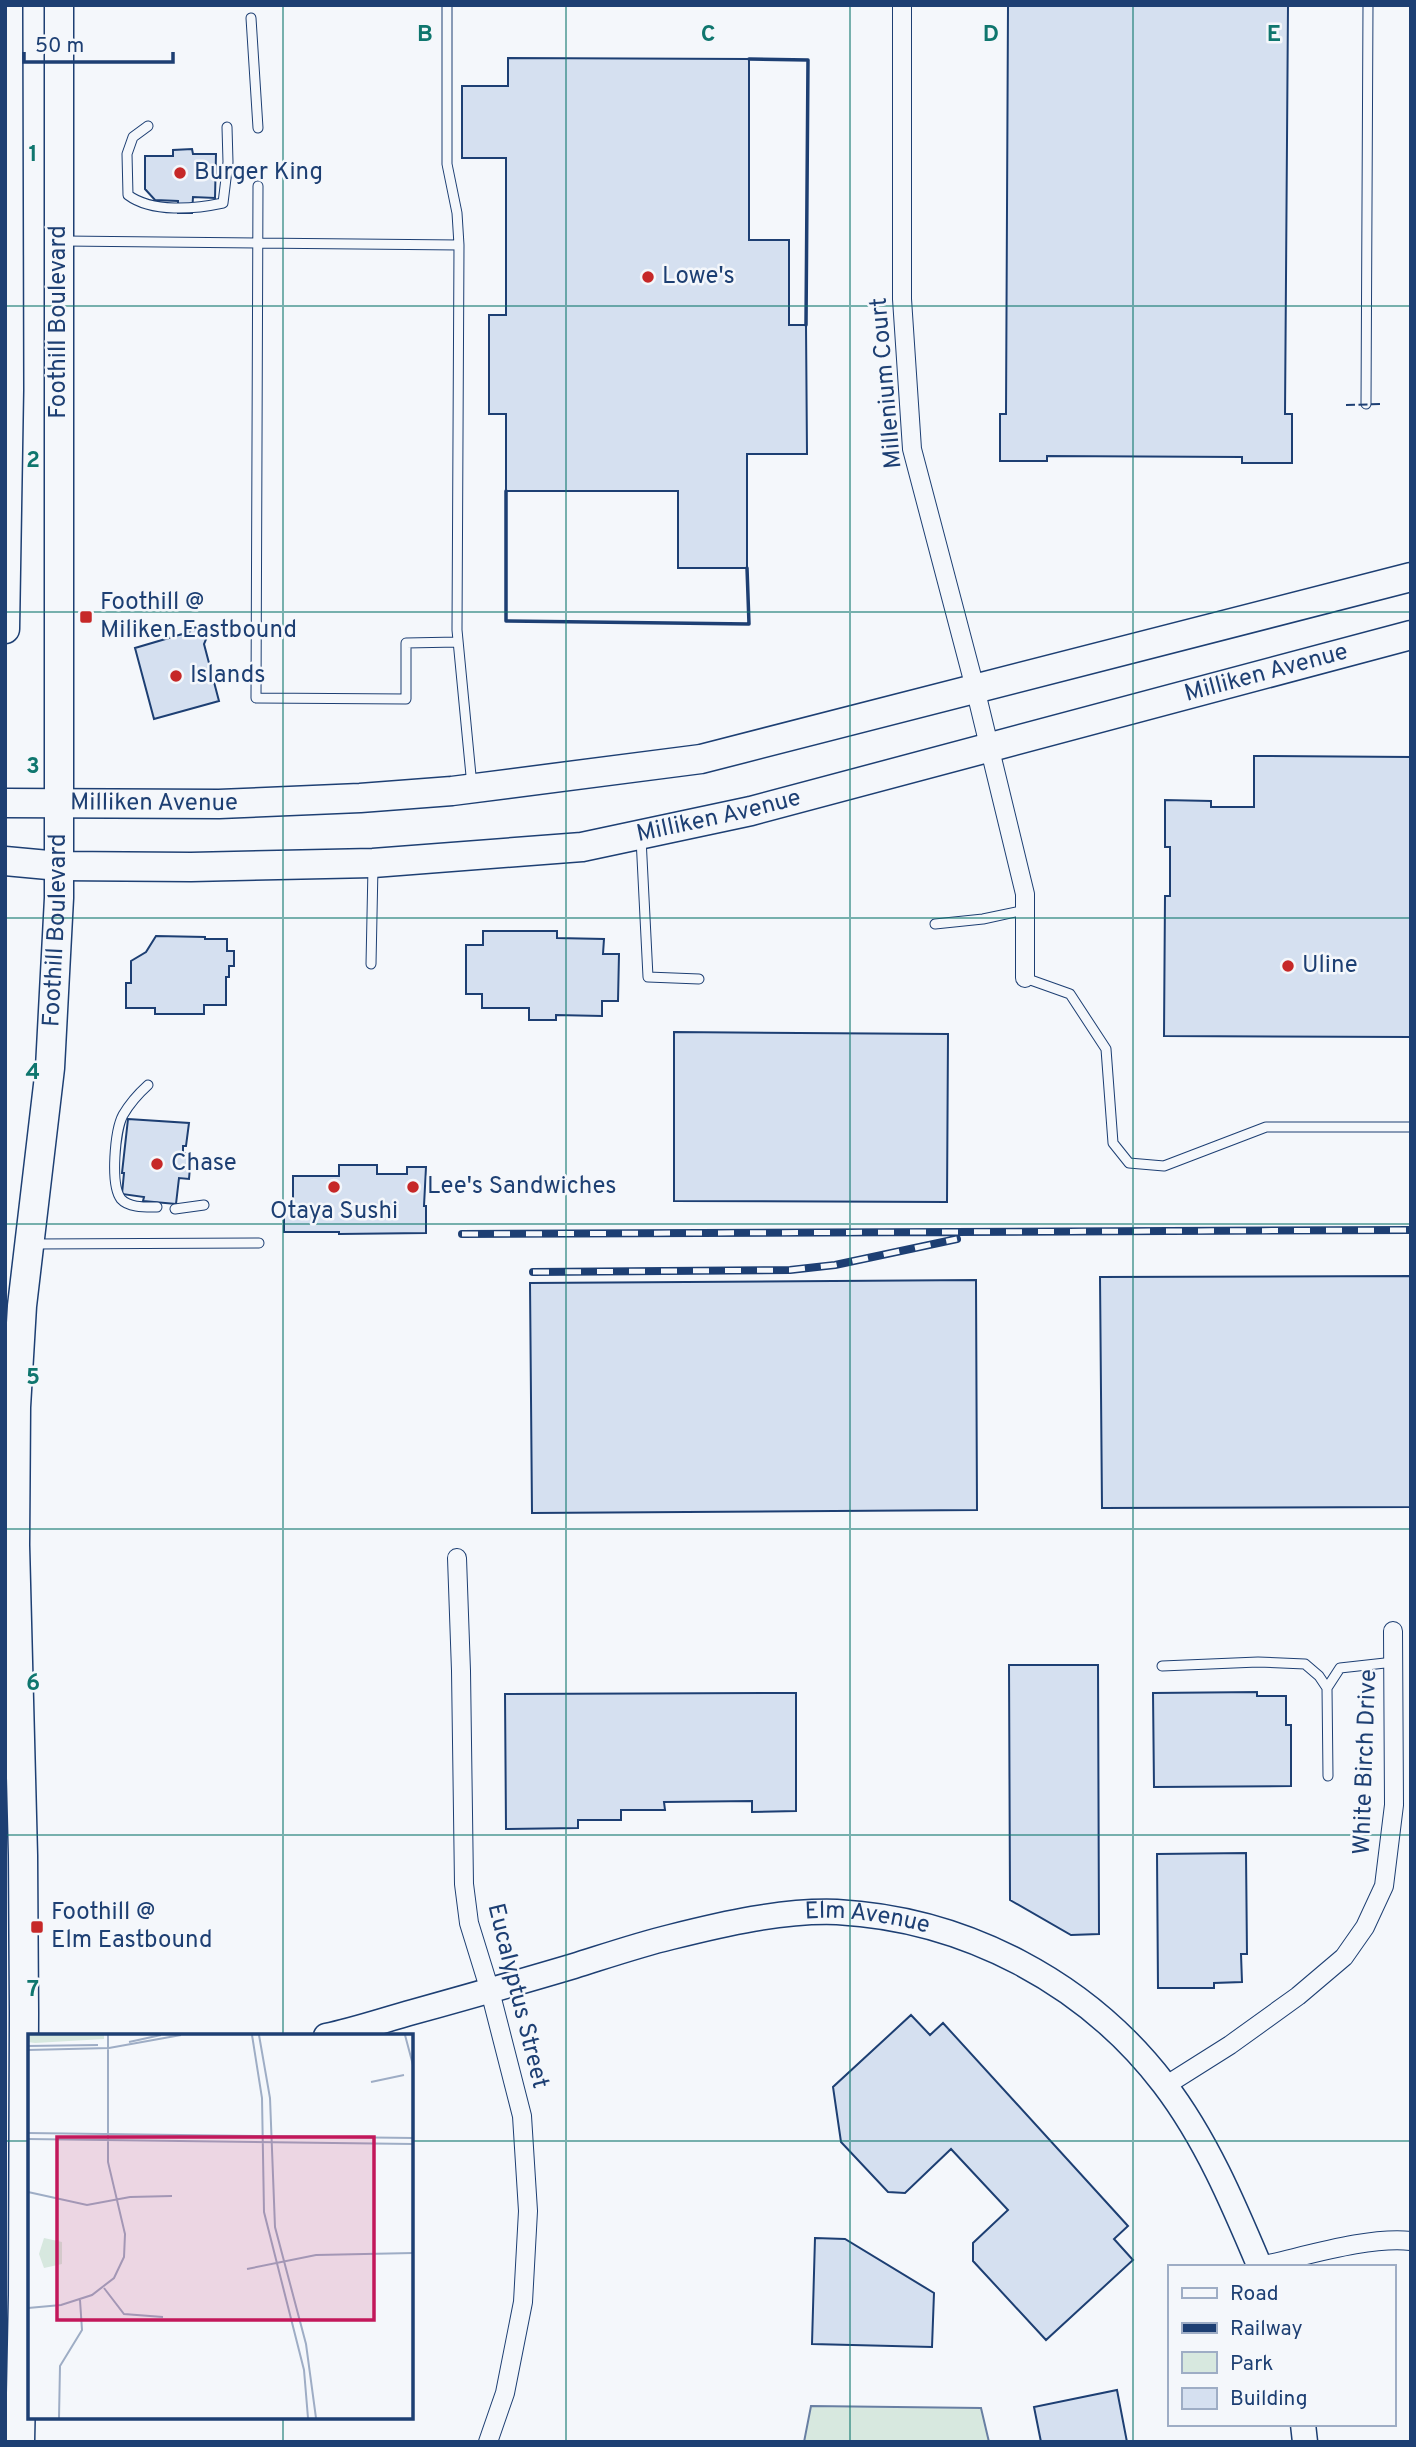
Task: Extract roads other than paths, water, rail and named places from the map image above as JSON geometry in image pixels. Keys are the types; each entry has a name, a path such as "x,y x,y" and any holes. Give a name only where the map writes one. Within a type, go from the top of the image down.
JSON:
{"main road":[{"name":"Foothill Boulevard","path":"5,629 9,390 8,5"},
{"name":"Foothill Boulevard","path":"20,2442 23,2295 20,2052 23,1855 15,1457 17,1371 50,1068 59,866 59,5"},
{"name":"Milliken Avenue","path":"5,803 219,804 363,797 473,788 701,759 1411,577"},
{"name":"Milliken Avenue","path":"5,861 59,866 191,867 373,863 582,847 751,811 1411,635"}],"street":[{"name":"Millenium Court","path":"901,5 902,299 912,449 990,747 1025,894 1025,978"},
{"name":"Eucalyptus Street","path":"457,1558 464,1884 469,1923 490,1991 522,2116 528,2211 523,2302 505,2393 488,2442"},
{"name":"White Birch Drive","path":"1165,2086 1230,2045 1298,1996 1344,1957 1365,1927 1384,1886 1394,1805 1393,1631"},
{"name":"Elm Avenue","path":"333,2034 670,1937 754,1920 793,1914 836,1912 881,1918 949,1933 993,1949 1032,1968 1088,2006 1139,2053 1165,2086 1219,2172 1259,2265"},
{"path":"1269,2265 1354,2245 1400,2239 1411,2241"}],"lane":[{"path":"447,5 447,164 457,213 459,245 458,642 473,788"},
{"path":"1366,404 1368,5"},
{"path":"251,18 258,128"},
{"path":"148,126 133,137 127,154 128,195 138,203 156,206 209,206 223,203 228,162 227,127"},
{"path":"258,186 256,698 406,699 406,643 458,642"},
{"path":"59,241 459,245"},
{"path":"641,834 648,977 699,979"},
{"path":"371,964 373,863"},
{"path":"935,924 983,919 1025,910"},
{"path":"1025,978 1070,994 1106,1049 1113,1143 1129,1163 1164,1166 1266,1127 1411,1127"},
{"path":"148,1086 122,1117 117,1137 115,1188 122,1201 135,1206 157,1208"},
{"path":"175,1209 204,1205"},
{"path":"31,1244 259,1243"},
{"path":"1162,1666 1258,1662 1305,1664 1319,1676 1327,1688 1328,1776"},
{"path":"1327,1688 1340,1668 1394,1662"}],"railway":[{"path":"462,1234 1411,1230"},
{"path":"533,1272 790,1270 835,1265 957,1239"}],"place":[{"name":"Burger King","path":"180,173"},
{"name":"Lowe's","path":"648,277"},
{"name":"Foothill @ Miliken Eastbound","path":"86,617"},
{"name":"Islands","path":"176,676"},
{"name":"Uline","path":"1288,966"},
{"name":"Chase","path":"157,1164"},
{"name":"Otaya Sushi","path":"334,1187"},
{"name":"Lee's Sandwiches","path":"413,1187"},
{"name":"Foothill @ Elm Eastbound","path":"37,1927"}]}
